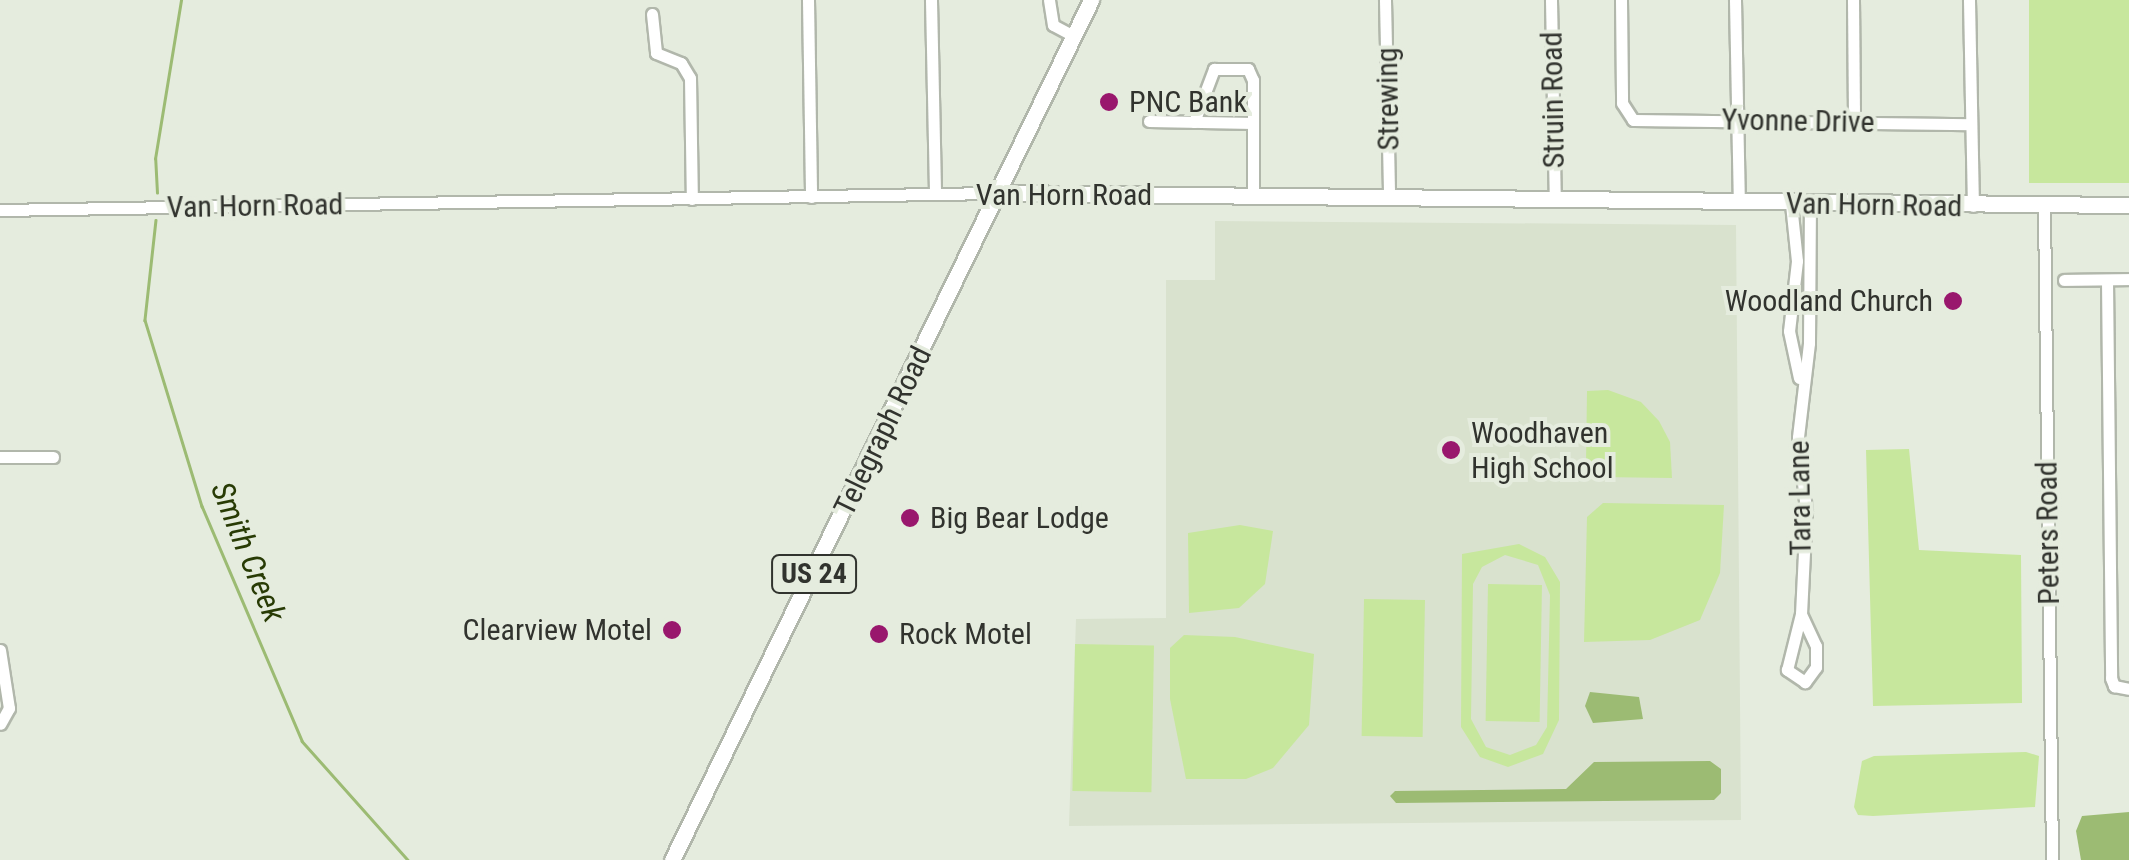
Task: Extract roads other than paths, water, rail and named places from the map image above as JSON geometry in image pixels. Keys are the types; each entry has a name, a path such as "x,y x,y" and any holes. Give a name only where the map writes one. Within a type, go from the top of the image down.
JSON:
{"main road":[{"name":"Telegraph Road","path":"672,860 1091,0"},
{"name":"Van Horn Road","path":"998,194 2129,205"}],"street":[{"path":"808,0 811,196"},
{"path":"931,0 935,194"},
{"path":"1049,0 1053,25 1074,36"},
{"name":"Strewing","path":"1386,0 1389,198"},
{"name":"Struin Road","path":"1551,0 1555,201"},
{"name":"Yvonne Drive","path":"1620,0 1627,116 1971,124"},
{"path":"1736,0 1738,203"},
{"path":"1852,0 1854,122"},
{"path":"1969,0 1973,206"},
{"path":"652,14 656,54 680,63 690,78 692,198"},
{"path":"1194,122 1212,71 1222,65 1244,67 1253,76 1253,196"},
{"path":"1149,121 1253,123"},
{"name":"Van Horn Road","path":"0,210 998,194"},
{"name":"Tara Lane","path":"1791,204 1804,261 1807,313 1800,381 1802,614 1788,670 1796,682 1810,679 1816,667 1816,646 1802,614"},
{"name":"Tara Lane","path":"1800,381 1790,313 1804,261 1810,204"},
{"name":"Peters Road","path":"2044,206 2052,860"},
{"path":"2064,280 2129,279"},
{"path":"2107,280 2111,678 2114,686 2129,689"},
{"path":"1790,313 1807,313"},
{"path":"0,458 53,456"},
{"path":"0,650 9,708 2,723"}],"waterway":[{"name":"Smith Creek","path":"157,193 155,159 181,0"},
{"name":"Smith Creek","path":"156,220 145,320 202,506 302,741 408,860"}],"place":[{"name":"PNC Bank","path":"1109,102"},
{"name":"Woodland Church","path":"1953,301"},
{"name":"Woodhaven High School","path":"1451,450"},
{"name":"Big Bear Lodge","path":"910,518"},
{"name":"Clearview Motel","path":"672,630"},
{"name":"Rock Motel","path":"879,634"}]}
